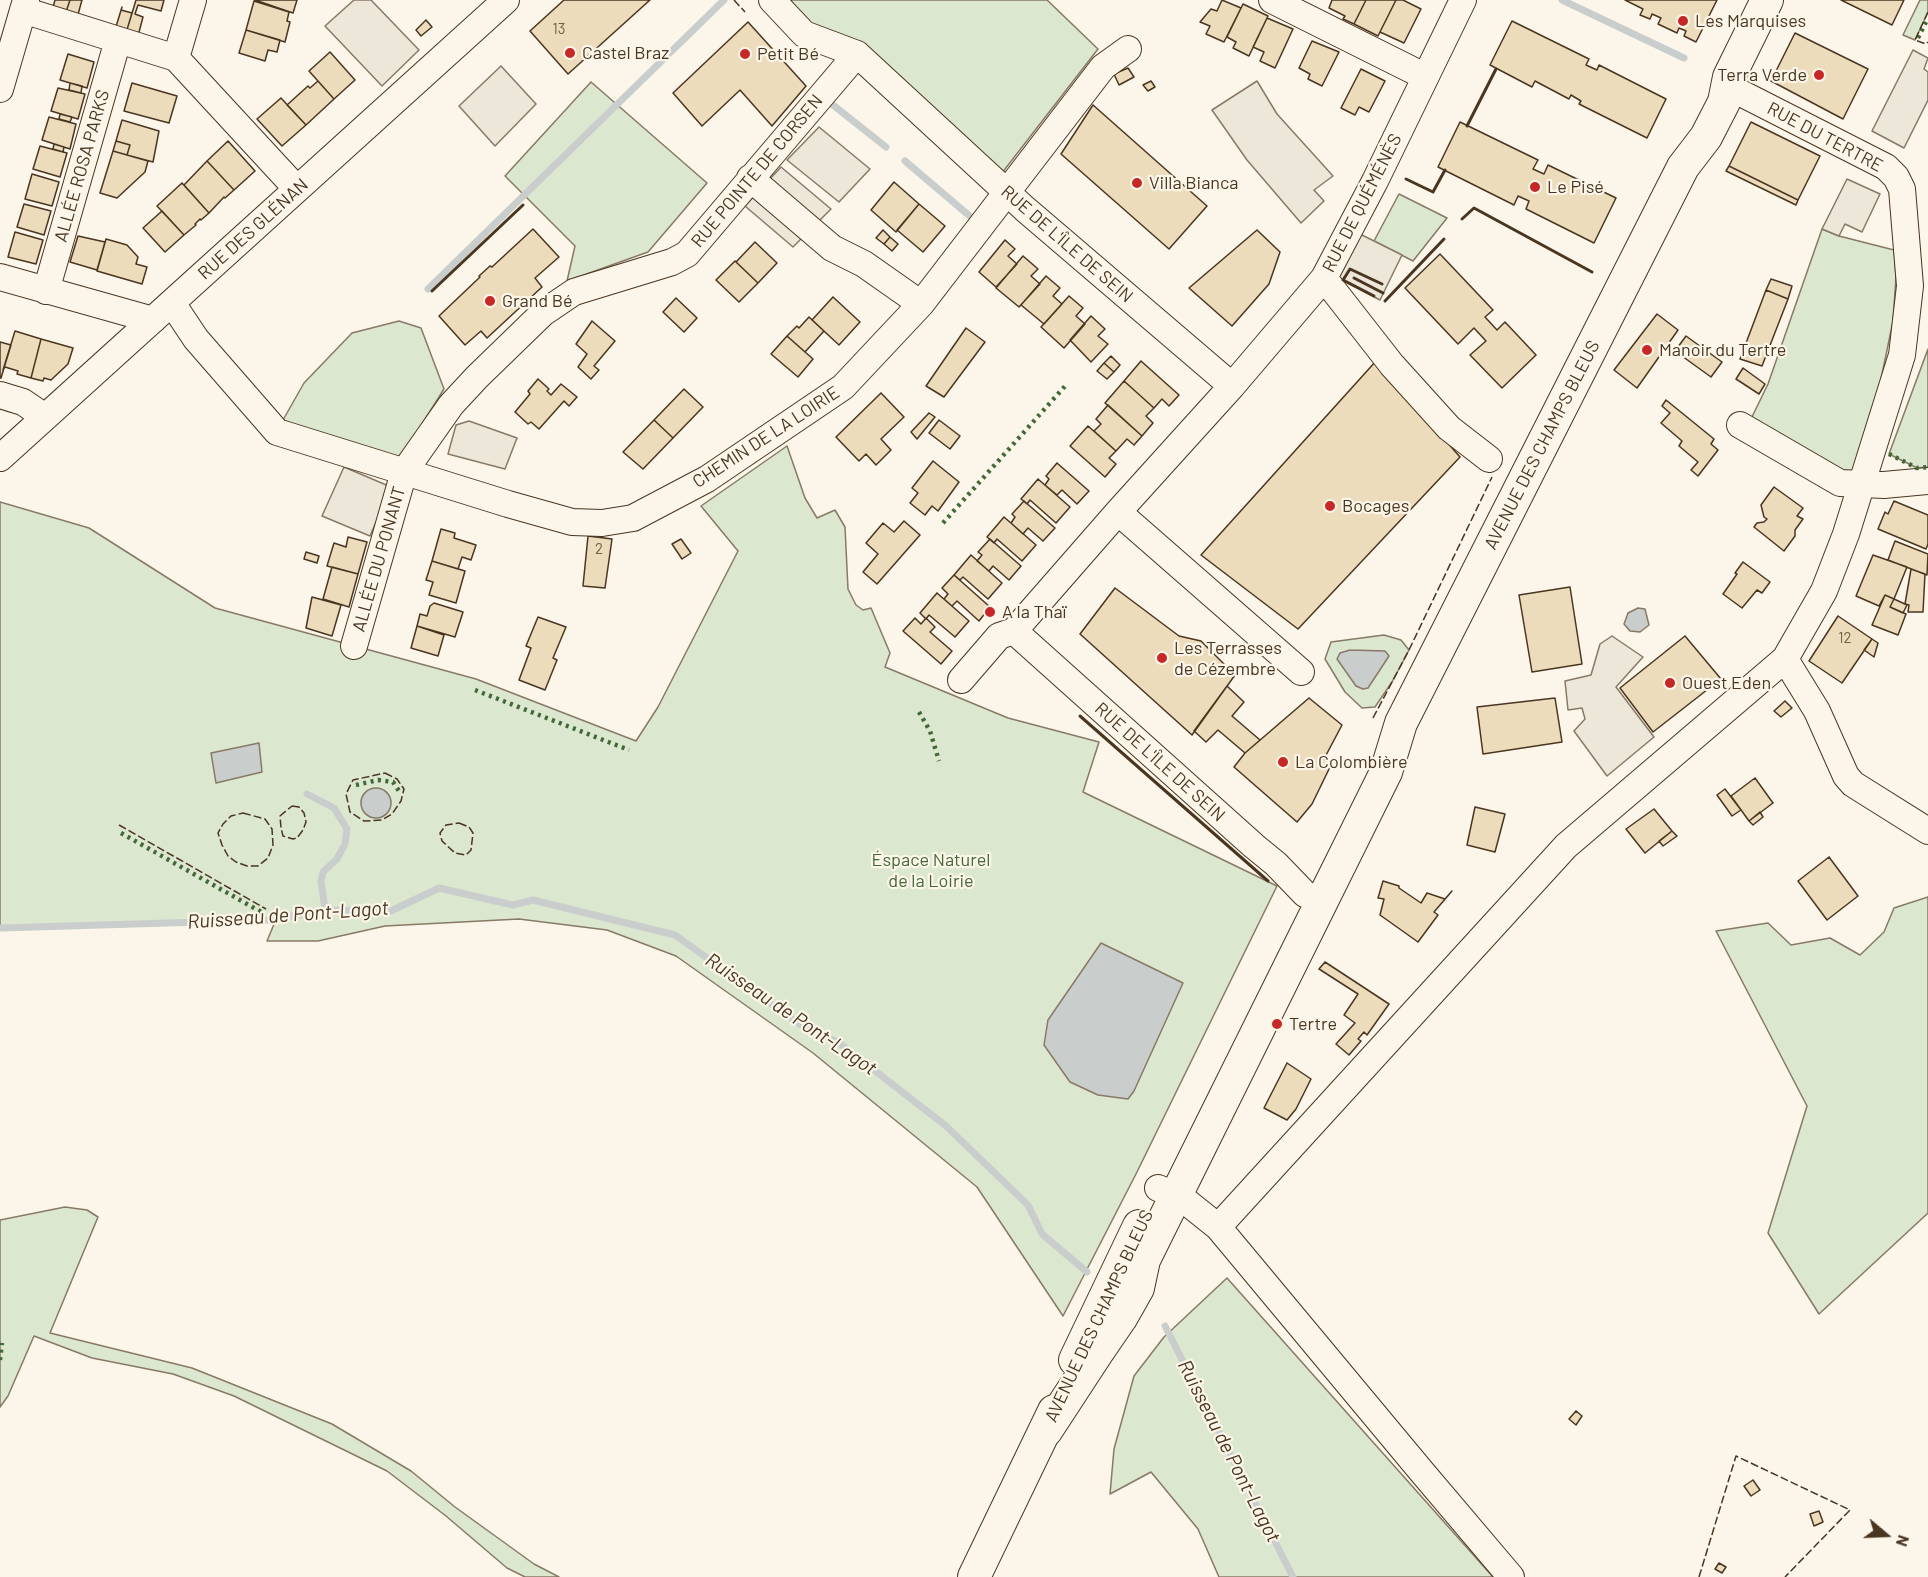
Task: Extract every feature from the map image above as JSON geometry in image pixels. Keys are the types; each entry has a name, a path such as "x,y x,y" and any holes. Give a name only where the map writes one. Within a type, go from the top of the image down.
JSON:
{"main road":[{"name":"AVENUE DES CHAMPS BLEUS","path":"1167,1192 1305,894 1368,769 1401,723 1683,167 1691,127 1708,94 1728,81 1767,0"},
{"name":"AVENUE DES CHAMPS BLEUS","path":"974,1577 1046,1431 1082,1342 1167,1192 1304,936 1386,772 1401,723"},
{"name":"AVENUE DES CHAMPS BLEUS","path":"1304,936 1303,924 1316,899 1305,894"}],"street":[{"path":"176,58 193,0"},
{"name":"RUE DES GLÉNAN","path":"0,458 506,0"},
{"name":"RUE DE L'ÎLE DE SEIN","path":"772,0 804,34 857,54 995,182 1009,191 1025,209 1232,387"},
{"path":"1272,0 1424,76"},
{"name":"RUE DE QUÉMÉNÈS","path":"1232,387 1324,278 1375,181 1424,76 1463,0"},
{"path":"0,89 25,5 118,40 176,58 216,98 297,189"},
{"name":"ALLÉE ROSA PARKS","path":"46,291 118,40"},
{"name":"CHEMIN DE LA LOIRIE","path":"172,303 196,339 277,432 572,522 602,523 633,518 707,479 843,387 921,304 1103,67 1128,49"},
{"name":"RUE POINTE DE CORSEN","path":"404,472 451,405 543,313 574,292 672,262 687,254 857,54"},
{"name":"RUE DU TERTRE","path":"1218,1227 1566,846 1785,659 1824,591 1846,534 1902,355 1910,286 1902,189 1896,177 1886,167 1728,81"},
{"path":"750,178 832,248 864,264 921,304"},
{"path":"0,277 153,320"},
{"path":"1324,278 1392,365 1449,429 1489,459"},
{"path":"961,680 999,636 1014,631 1232,387"},
{"path":"0,395 22,402 45,417"},
{"path":"1740,425 1840,483 1884,485 1928,481"},
{"name":"ALLÉE DU PONANT","path":"354,646 404,472"},
{"path":"1118,512 1301,672"},
{"name":"RUE DE L'ÎLE DE SEIN","path":"1014,631 1276,864 1305,894"},
{"path":"1785,659 1817,711 1846,776 1853,783 1928,831"},
{"path":"1167,1192 1184,1199 1218,1227 1511,1577"}],"green space":[{"path":"772,0 1047,0 1098,49 995,182"},
{"path":"1920,0 1928,0 1928,12 1915,40 1903,35"},
{"path":"591,82 707,183 648,252 567,281 575,246 505,176"},
{"path":"1399,194 1447,218 1413,261 1374,241"},
{"path":"1822,229 1839,236 1894,250 1896,277 1893,321 1880,384 1855,474 1847,477 1750,421 1768,384"},
{"path":"399,321 421,328 444,389 400,459 323,438 283,420 304,383 352,333"},
{"path":"1928,349 1928,467 1917,468 1889,454"},
{"name":"Éspace Naturel de la Loirie","path":"787,446 805,498 817,518 835,510 845,527 848,589 856,605 863,610 871,608 890,653 885,667 1008,718 1099,742 1083,792 1277,886 1137,1172 1063,1316 977,1187 813,1053 676,956 607,930 519,919 385,926 318,941 267,941 277,917 269,920 0,928 0,502 89,528 215,608 476,679 636,741 658,707 738,551 701,506"},
{"path":"1384,635 1401,640 1409,650 1375,707 1362,708 1345,692 1325,659 1331,642"},
{"path":"1928,897 1928,1213 1819,1314 1768,1233 1807,1106 1716,931 1768,923 1791,945 1830,938 1860,955 1884,932 1894,908"},
{"path":"65,1207 87,1210 98,1217 50,1333 192,1368 332,1424 411,1471 455,1507 534,1564 559,1577 525,1577 507,1568 446,1516 387,1471 234,1396 173,1374 92,1358 34,1336 8,1396 0,1407 0,1220"},
{"path":"1227,1278 1493,1577 1219,1577 1198,1529 1151,1472 1110,1494 1114,1449 1134,1376 1164,1337"}],"shaded area":[{"path":"354,0 371,0 419,50 382,86 325,26"},
{"path":"1913,50 1928,58 1924,69 1928,72 1928,100 1904,148 1872,131"},
{"path":"501,66 536,104 495,146 459,106"},
{"path":"1257,81 1277,114 1333,176 1314,190 1324,201 1301,223 1247,160 1212,110"},
{"path":"819,127 870,169 839,202 787,160"},
{"path":"781,167 831,209 793,247 745,206"},
{"path":"1847,179 1880,194 1862,232 1845,224 1839,236 1822,229"},
{"path":"1360,234 1402,255 1380,300 1336,277"},
{"path":"469,421 517,438 505,469 448,454 456,425"},
{"path":"344,467 391,487 370,536 322,516"},
{"path":"1638,608 1645,609 1649,625 1640,632 1630,631 1624,624 1628,613"},
{"path":"1612,636 1643,657 1616,687 1654,737 1607,776 1574,731 1585,719 1582,708 1568,710 1565,681 1591,675 1600,644"},
{"path":"1350,650 1385,651 1389,656 1368,688 1363,689 1356,686 1337,659 1340,653"},
{"path":"259,743 262,772 216,783 211,753"},
{"path":"376,788 382,789 390,797 390,809 382,817 376,818 370,817 362,809 361,803 362,797 370,789"},
{"path":"1101,943 1183,983 1134,1091 1128,1099 1098,1095 1070,1082 1044,1045 1048,1020"}],"building":[{"path":"55,0 70,0 65,15 52,11"},
{"path":"70,0 82,0 77,18 65,15"},
{"path":"136,0 164,0 161,11 138,5 135,14 143,17 138,36 126,33"},
{"path":"255,0 297,0 293,13"},
{"name":"Castel Braz","path":"564,0 650,0 568,74 530,31"},
{"path":"1222,0 1241,8 1224,42 1206,34 1210,26 1200,22 1211,9 1217,11"},
{"path":"1332,0 1366,0 1354,24 1343,19 1345,16 1329,8"},
{"path":"1366,0 1396,0 1378,36 1354,24"},
{"path":"1396,0 1403,0 1421,9 1404,43 1380,32"},
{"name":"Les Marquises","path":"1625,0 1717,0 1696,42 1684,36 1686,31 1679,28 1677,33 1658,24 1661,18 1652,14 1650,19 1640,15 1643,9"},
{"path":"1841,0 1904,0 1892,25"},
{"path":"254,1 289,12 287,21 290,22 285,42 246,30"},
{"path":"1243,4 1268,16 1249,56 1233,48 1236,42 1227,37"},
{"path":"121,10 132,13 126,33 115,30"},
{"path":"1267,18 1293,29 1275,68 1260,61 1264,52 1253,47"},
{"path":"426,20 432,27 421,36 416,30"},
{"name":"Le Pisé","path":"1512,21 1589,59 1586,65 1597,70 1599,65 1666,99 1647,138 1579,104 1581,101 1571,95 1569,99 1535,81 1532,87 1490,65"},
{"name":"Petit Bé","path":"748,22 806,86 772,126 740,90 702,126 673,93"},
{"path":"246,30 280,40 277,52 268,50 265,61 239,53"},
{"name":"Terra Verde","path":"1795,33 1868,69 1843,119 1771,81"},
{"path":"1312,41 1339,52 1322,86 1308,79 1310,74 1299,68"},
{"path":"330,52 355,80 334,99 309,71"},
{"path":"68,54 94,62 87,88 60,80"},
{"path":"1128,68 1134,77 1119,85 1114,74"},
{"path":"1361,69 1385,81 1369,112 1359,107 1355,115 1341,108"},
{"path":"318,81 334,99 306,125 287,105 308,86 310,88"},
{"path":"1151,81 1155,87 1148,91 1143,85"},
{"path":"70,83 82,86 81,93 69,90"},
{"path":"132,83 177,96 169,123 124,111"},
{"path":"58,88 85,94 78,119 51,111"},
{"path":"281,98 306,125 282,146 257,119"},
{"name":"Villa Bianca","path":"1093,105 1207,206 1169,249 1061,154"},
{"path":"60,114 72,117 70,122 59,119"},
{"path":"49,117 76,124 70,149 42,140"},
{"path":"122,120 159,131 153,162 127,155 130,145 116,141"},
{"name":"Le Pisé","path":"1460,122 1538,160 1533,169 1544,174 1548,165 1616,198 1594,243 1526,209 1529,201 1518,196 1514,205 1438,167"},
{"name":"Terra Verde","path":"1751,122 1820,156 1798,200 1729,166"},
{"path":"116,141 130,145 127,155 113,151"},
{"path":"228,141 255,171 234,190 207,161"},
{"path":"54,144 64,147 63,152 53,149"},
{"path":"40,146 67,153 60,177 33,169"},
{"path":"113,151 148,161 145,172 117,198 100,193"},
{"path":"207,161 234,190 209,213 184,185"},
{"path":"1729,166 1798,200 1796,205 1726,171"},
{"path":"32,174 59,182 52,206 25,199"},
{"path":"894,182 919,204 896,232 871,210"},
{"path":"182,183 209,213 184,235 157,206"},
{"path":"24,204 51,211 44,235 17,227"},
{"path":"919,204 945,226 923,252 897,230"},
{"path":"162,211 184,235 165,252 143,228"},
{"name":"Grand Bé","path":"533,229 559,257 535,278 542,287 487,338 481,331 465,345 439,316 479,276"},
{"path":"883,230 890,237 884,244 876,238"},
{"name":"Villa Bianca","path":"1257,230 1280,252 1269,284 1232,326 1189,288"},
{"path":"15,232 43,240 36,264 8,257"},
{"path":"78,236 105,242 97,270 70,262"},
{"path":"890,237 898,244 892,251 884,244"},
{"path":"106,239 127,245 138,257 136,264 147,267 142,284 97,271"},
{"path":"1005,240 1015,249 1008,256 1017,264 996,287 979,272"},
{"path":"755,242 777,263 758,283 736,262"},
{"path":"1440,254 1493,310 1485,317 1497,330 1505,322 1536,355 1502,388 1470,355 1486,341 1474,328 1458,344 1405,288"},
{"path":"1023,256 1038,269 1031,276 1040,284 1019,307 996,288"},
{"path":"735,261 758,283 739,302 716,280"},
{"path":"1046,276 1060,288 1053,296 1062,304 1044,324 1021,305"},
{"path":"1771,279 1792,286 1788,299 1766,290"},
{"path":"1766,290 1788,299 1762,366 1740,359"},
{"path":"1069,296 1083,308 1076,316 1085,324 1064,348 1041,327"},
{"path":"833,297 860,322 839,345 812,320"},
{"path":"676,298 697,318 684,332 663,312"},
{"name":"Manoir du Tertre","path":"1657,314 1678,330 1637,388 1614,370"},
{"path":"1091,316 1105,329 1098,336 1108,344 1091,362 1070,340"},
{"path":"809,317 824,331 805,352 787,336"},
{"path":"592,321 615,341 594,366 599,370 591,379 578,367 587,354 576,344"},
{"path":"966,328 985,342 944,397 926,386"},
{"path":"15,331 41,339 31,378 5,367 3,370"},
{"path":"787,336 813,359 798,377 771,354"},
{"path":"1686,336 1722,362 1711,377 1675,351"},
{"path":"41,339 73,348 68,364 51,380 31,378"},
{"path":"0,342 11,345 1,378 0,378"},
{"path":"1111,356 1120,365 1114,372 1104,363"},
{"path":"1141,361 1179,395 1169,406 1162,399 1154,408 1124,381"},
{"name":"Bocages","path":"1376,361 1460,457 1298,629 1201,555"},
{"path":"1104,363 1114,372 1107,379 1097,371"},
{"path":"1743,368 1765,384 1759,394 1736,379"},
{"path":"538,379 549,389 547,391 551,395 561,384 577,397 569,406 564,401 539,429 531,422 528,424 515,412 530,394 528,391"},
{"path":"1124,381 1154,408 1146,416 1153,423 1142,436 1105,403"},
{"path":"684,389 703,407 673,438 654,420"},
{"path":"881,393 904,417 881,439 891,450 876,465 866,454 859,461 836,437"},
{"name":"Manoir du Tertre","path":"1666,400 1714,439 1711,444 1718,450 1698,476 1691,470 1698,462 1679,446 1682,441 1661,423 1670,413 1662,406"},
{"path":"1108,405 1142,436 1134,445 1127,439 1116,451 1094,431 1101,424 1096,419"},
{"path":"929,413 935,417 917,439 911,432"},
{"path":"654,420 673,438 643,469 623,452"},
{"path":"939,420 960,436 950,449 929,433"},
{"path":"1088,426 1116,451 1109,458 1116,464 1105,477 1070,446"},
{"path":"933,461 959,482 938,511 932,506 925,515 910,503 918,493 912,488"},
{"path":"1057,463 1089,491 1077,504 1062,490 1057,495 1045,485 1049,479 1046,476"},
{"path":"1038,479 1070,507 1056,523 1030,500 1027,504 1021,499"},
{"path":"1774,487 1803,508 1797,516 1803,519 1795,530 1795,536 1784,551 1754,527 1757,523 1767,519 1764,517 1761,505"},
{"path":"1024,501 1055,528 1043,541 1028,528 1023,534 1011,523 1015,517 1012,514"},
{"path":"1894,501 1928,515 1926,549 1878,529 1885,512 1888,514"},
{"path":"1004,517 1036,545 1022,561 997,539 994,543 987,537"},
{"path":"904,521 920,535 877,584 863,572 878,554 866,543 883,523 894,532"},
{"path":"441,529 455,533 454,538 476,545 471,560 462,557 458,569 432,561"},
{"path":"588,536 612,539 605,588 583,586"},
{"path":"348,537 367,542 358,574 327,566 334,543 346,547"},
{"path":"681,539 691,553 682,559 672,544"},
{"path":"990,539 1021,566 1009,580 993,566 989,571 977,561 982,555 978,552"},
{"path":"1895,541 1928,554 1927,575 1888,560"},
{"path":"306,552 319,556 317,563 304,559"},
{"path":"971,555 1002,583 988,599 963,577 960,580 954,575"},
{"path":"1873,555 1907,567 1894,599 1885,595 1879,606 1856,596"},
{"path":"432,561 465,571 456,603 429,595 433,582 426,580"},
{"path":"1743,562 1770,582 1762,593 1757,590 1742,608 1723,594"},
{"path":"332,567 358,574 349,607 323,599"},
{"path":"1911,569 1925,574 1923,612 1908,612 1909,605 1905,604"},
{"path":"954,575 990,607 979,621 957,601 952,606 944,599 948,594 942,588"},
{"path":"1570,587 1582,664 1532,672 1519,595"},
{"name":"Les Terrasses de Cézembre","path":"1115,588 1179,636 1201,641 1235,675 1192,735 1080,634"},
{"path":"937,593 969,621 955,637 929,615 926,619 920,613"},
{"path":"1885,595 1894,599 1890,607 1906,614 1898,635 1872,625"},
{"path":"312,597 341,605 332,636 306,628"},
{"path":"1894,599 1907,605 1903,613 1890,607"},
{"path":"434,603 463,612 455,637 417,626 420,614 427,616 430,606"},
{"path":"1838,616 1872,639 1842,683 1809,661"},
{"path":"538,617 566,627 553,658 557,660 545,690 519,680 531,648 526,646"},
{"path":"915,618 921,624 926,618 935,627 930,632 952,651 941,664 903,631"},
{"path":"417,626 444,635 438,656 411,648"},
{"name":"Ouest Eden","path":"1685,636 1721,679 1653,732 1620,688"},
{"path":"1872,639 1878,643 1874,657 1864,650"},
{"path":"1227,686 1244,702 1232,716 1260,740 1245,753 1218,730 1206,742 1194,731"},
{"name":"La Colombière","path":"1309,698 1342,725 1324,759 1331,765 1312,804 1297,822 1234,767 1245,753"},
{"path":"1555,698 1562,742 1483,754 1477,707"},
{"path":"1785,701 1792,708 1781,717 1774,711"},
{"path":"1755,778 1773,803 1749,821 1731,796"},
{"path":"1725,789 1741,810 1732,816 1717,795"},
{"path":"1475,807 1505,814 1495,852 1467,845"},
{"path":"1654,809 1672,831 1645,853 1626,829"},
{"path":"1760,812 1763,817 1753,825 1749,821"},
{"path":"1672,831 1677,836 1663,846 1659,841"},
{"path":"1829,857 1858,896 1827,920 1798,881"},
{"path":"1383,881 1399,886 1421,903 1427,893 1445,899 1452,891 1434,912 1438,915 1418,942 1380,915 1384,899 1378,898"},
{"path":"1325,962 1389,1004 1367,1035 1364,1032 1358,1039 1361,1041 1349,1055 1336,1044 1355,1023 1344,1015 1358,994 1319,969"},
{"path":"1287,1063 1311,1079 1296,1109 1287,1120 1264,1108"},
{"path":"1576,1411 1582,1416 1576,1425 1569,1419"},
{"path":"1753,1480 1760,1490 1751,1496 1744,1486"},
{"path":"1819,1511 1823,1522 1814,1526 1810,1514"},
{"path":"1719,1563 1726,1567 1722,1573 1715,1569"}],"waterway":[{"path":"428,289 724,0"},
{"path":"1562,0 1684,58"},
{"path":"828,101 886,147"},
{"path":"905,161 972,218"},
{"path":"307,794 334,808 347,829 345,844 337,859 323,872 321,881 325,910"},
{"name":"Ruisseau de Pont-Lagot","path":"0,928 269,920 325,910 391,911 439,888 513,905 533,900 675,935 802,1026 838,1042 946,1126 1028,1205 1042,1234 1087,1272"},
{"name":"Ruisseau de Pont-Lagot","path":"1165,1326 1293,1577"}],"hedge":[{"path":"1918,38 1928,18"},
{"path":"943,523 1066,385"},
{"path":"1889,454 1917,468 1928,467"},
{"path":"475,690 629,750"},
{"path":"919,712 930,731 939,761"},
{"path":"356,785 378,780 393,782 399,791"},
{"path":"121,833 263,913"},
{"path":"0,1360 2,1343"}],"fence":[{"path":"734,0 745,12"},
{"path":"1928,12 1915,40 1926,44 1928,42"},
{"path":"1373,718 1409,650 1492,477"},
{"path":"385,773 397,779 404,789 401,801 392,814 382,820 364,821 350,812 346,794 353,780 385,773"},
{"path":"292,806 299,807 304,813 306,822 297,838 293,839 283,836 280,816 292,806"},
{"path":"243,813 265,819 272,829 273,845 268,858 258,866 247,866 228,856 218,833 231,816 243,813"},
{"path":"459,823 469,827 473,833 471,850 466,855 455,853 442,841 440,833 446,825 459,823"},
{"path":"119,825 266,909"},
{"path":"1699,1577 1736,1456 1850,1510 1785,1577"}],"wall":[{"path":"1467,126 1496,69"},
{"path":"1406,179 1433,192 1445,170"},
{"path":"432,291 523,205"},
{"path":"1462,219 1474,208 1592,272"},
{"path":"1385,301 1444,239"},
{"path":"1374,296 1343,280 1350,269 1382,284"},
{"path":"1354,278 1383,293"},
{"path":"1080,716 1268,881"}],"place":[{"name":"Les Marquises","path":"1683,21"},
{"name":"Castel Braz","path":"570,53"},
{"name":"Petit Bé","path":"745,54"},
{"name":"Terra Verde","path":"1819,75"},
{"name":"Villa Bianca","path":"1137,183"},
{"name":"Le Pisé","path":"1535,187"},
{"name":"Grand Bé","path":"490,301"},
{"name":"Manoir du Tertre","path":"1647,350"},
{"name":"Bocages","path":"1330,506"},
{"name":"A la Thaï","path":"990,612"},
{"name":"Les Terrasses de Cézembre","path":"1162,658"},
{"name":"Ouest Eden","path":"1670,683"},
{"name":"La Colombière","path":"1283,762"},
{"name":"Tertre","path":"1277,1024"}]}
